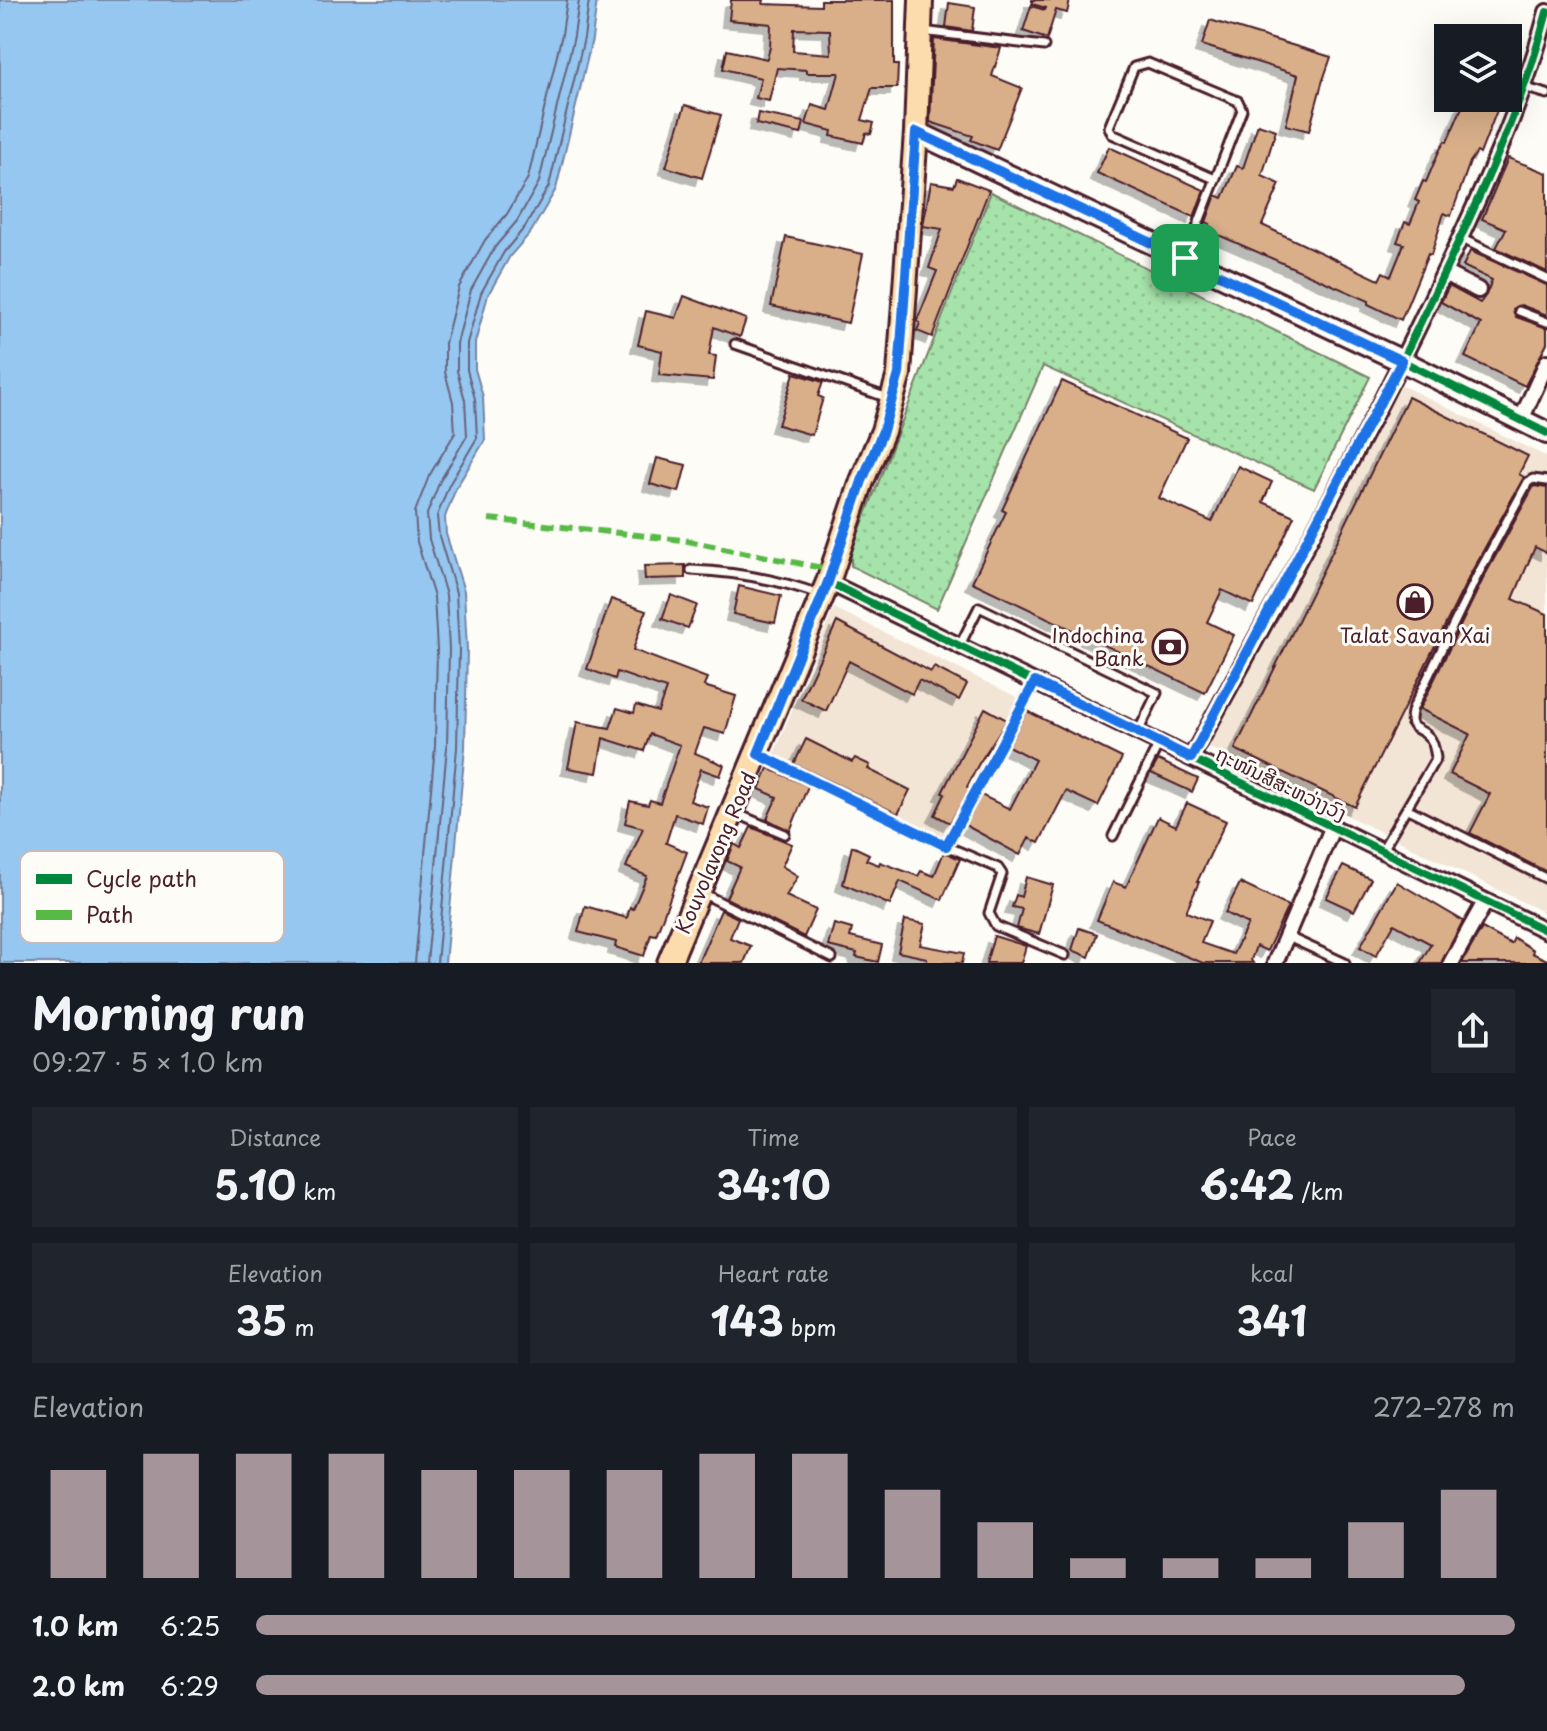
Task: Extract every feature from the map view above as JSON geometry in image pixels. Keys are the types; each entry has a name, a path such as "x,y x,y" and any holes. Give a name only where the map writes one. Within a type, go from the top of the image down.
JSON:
{"main road":[{"name":"Kouvolavong Road","path":"669,963 826,589 862,481 883,431 899,374 916,132 921,0"}],"street":[{"path":"1191,758 1402,361 1444,273 1481,194 1536,54 1547,12"},
{"path":"916,132 1402,361 1547,433"},
{"path":"1444,273 1478,290"},
{"path":"1521,420 1547,362"},
{"name":"ຖະໜົນສີສະຫວ່າງວົງ","path":"826,589 960,645 1547,931"},
{"path":"1275,963 1333,826"},
{"path":"1451,963 1485,902"}],"lane":[{"path":"920,31 1044,46"},
{"path":"1185,258 1242,110 1238,101 1148,63 1134,67 1109,127 1112,134 1215,179"},
{"path":"1523,87 1547,94"},
{"path":"1460,238 1547,279"},
{"path":"1519,311 1547,322"},
{"path":"735,344 892,399"},
{"path":"1381,851 1436,758 1430,738 1413,727 1410,720 1413,708 1478,574 1528,482 1533,479 1547,481"},
{"path":"691,570 737,572 826,589"},
{"path":"960,645 979,607 1157,693 1138,732"},
{"path":"946,846 1035,682"},
{"path":"1113,836 1159,743"},
{"path":"758,754 946,846 998,868 1002,874 989,913 996,926 1065,955"},
{"path":"1408,809 1547,879"},
{"path":"733,812 785,834"},
{"path":"700,892 832,958"},
{"path":"1286,936 1345,963"}],"shaded area":[{"name":"Talat Savan Xai","path":"1399,384 1547,457 1547,914 1208,747"},
{"path":"834,608 1021,699 944,839 773,756"}],"green space":[{"path":"991,192 1370,377 1314,489 1043,366 937,609 851,566 851,553"}],"water":[{"path":"0,0 597,0 592,39 556,189 531,232 510,256 488,295 475,343 475,369 483,397 485,440 456,488 445,517 446,534 464,591 467,649 465,748 445,963 0,963"}],"building":[{"path":"731,0 821,6 821,0 894,0 897,88 872,88 862,120 874,123 871,134 866,133 863,143 831,136 832,131 806,124 812,105 829,110 839,73 807,73 807,70 777,68 769,101 756,98 761,78 723,69 727,50 767,59 771,24 729,20","holes":["794,29 830,30 831,54 793,51"]},
{"path":"1032,0 1070,0 1067,13 1056,10 1047,39 1023,31 1031,6 1046,8 1032,4"},
{"path":"949,3 975,7 972,31 946,27"},
{"path":"1210,20 1331,57 1309,131 1286,125 1298,75 1202,45"},
{"path":"934,39 1001,48 992,76 1022,88 997,150 971,140 973,136 930,122"},
{"path":"685,105 721,115 702,178 666,167"},
{"path":"1460,112 1496,112 1480,154 1477,152 1470,162 1451,216 1444,213 1431,255 1428,254 1401,320 1368,304 1369,301 1207,230 1210,224 1206,222 1216,195 1223,198 1237,166 1243,168 1258,124 1276,130 1262,176 1280,184 1262,225 1379,280 1383,272 1391,276 1404,244 1397,242 1405,222 1410,224 1423,181 1426,182 1439,151 1447,142"},
{"path":"758,113 804,122 801,134 756,124"},
{"path":"1109,147 1204,190 1194,217 1097,173"},
{"path":"1508,158 1547,173 1547,272 1496,248 1506,229 1482,219"},
{"path":"957,178 989,190 932,337 917,331 920,323 917,321 937,271 929,268 942,229 923,226 931,182 954,186"},
{"path":"786,237 863,254 848,323 771,306"},
{"path":"1470,251 1547,285 1547,315 1521,305 1513,309 1516,317 1547,328 1547,343 1525,386 1465,357 1481,324 1441,302 1449,286 1480,303 1486,295 1492,280 1463,266"},
{"path":"684,296 746,319 740,337 714,327 709,355 716,356 713,380 659,375 662,351 638,345 646,311 676,318"},
{"path":"794,373 823,382 818,396 823,398 812,435 778,425"},
{"path":"1062,381 1187,438 1159,498 1212,522 1238,466 1272,482 1263,502 1294,516 1253,605 1222,590 1207,622 1234,635 1205,693 972,582 1006,512 1002,510"},
{"path":"1408,397 1528,456 1519,474 1524,477 1472,571 1355,807 1235,749"},
{"path":"657,458 686,465 679,492 650,484"},
{"path":"1534,486 1547,488 1547,553 1535,547 1513,599 1547,614 1547,872 1470,833 1490,794 1450,774 1470,734 1420,709 1484,577"},
{"path":"685,565 685,578 645,579 644,566"},
{"path":"739,586 781,596 775,623 733,614"},
{"path":"671,595 697,605 688,628 662,619"},
{"path":"611,599 646,611 633,650 707,678 704,686 736,696 725,734 704,728 695,753 724,765 720,776 701,769 690,801 708,807 703,824 675,814 666,843 687,852 656,935 651,934 644,956 615,947 616,942 578,932 585,906 627,918 630,907 633,909 647,876 626,867 643,828 625,823 630,801 648,805 650,800 660,803 680,745 650,734 644,751 603,738 597,773 568,768 577,722 610,728 617,708 634,713 636,705 658,712 666,689 617,672 615,679 587,669"},
{"path":"837,622 931,672 934,667 967,684 959,700 919,680 912,694 849,661 826,711 801,699"},
{"path":"985,708 1007,720 978,765 967,787 970,789 950,823 935,815 945,794 942,793"},
{"path":"1027,711 1122,758 1098,806 1066,791 1039,843 1029,838 1020,855 965,825 981,795 1010,809 1035,760 1008,746"},
{"path":"806,739 852,762 855,758 870,765 868,769 910,790 898,814 794,764"},
{"path":"1158,760 1198,779 1192,792 1151,773"},
{"path":"768,768 808,786 790,831 767,819 777,797 759,789"},
{"path":"1187,803 1226,821 1186,912 1210,921 1201,943 1233,954 1248,924 1225,913 1240,883 1288,906 1267,951 1256,946 1251,960 1253,963 1203,963 1097,920 1113,882 1126,887 1158,817 1176,826"},
{"path":"751,827 792,844 782,866 798,876 786,896 816,910 804,937 726,898 740,867 727,861 734,844 741,848"},
{"path":"852,846 869,854 866,860 918,876 921,871 934,876 944,852 960,859 942,900 900,881 890,905 843,884"},
{"path":"1343,866 1371,879 1354,911 1326,898"},
{"path":"1026,877 1053,885 1039,934 1017,928 1022,909 1012,907 1016,895 1021,897"},
{"path":"1397,882 1463,921 1441,963 1420,963 1431,944 1394,924 1376,956 1360,947"},
{"path":"721,910 738,918 730,938 751,946 744,963 698,963"},
{"path":"905,920 925,924 920,945 964,953 962,963 927,963 927,958 898,952"},
{"path":"834,924 852,929 850,937 882,945 878,962 828,946"},
{"path":"1079,928 1097,934 1089,957 1072,950"},
{"path":"1482,928 1511,944 1514,938 1547,963 1462,963"},
{"path":"994,936 1026,946 1021,963 986,963"}],"marked path":[{"path":"489,519 683,540 832,570"}],"cycle path":[{"path":"1191,758 1352,459 1413,338 1514,114 1547,12"},
{"path":"916,132 1402,361 1547,433"},
{"path":"828,582 1547,931"}],"place":[{"name":"Talat Savan Xai","path":"1415,602"},
{"name":"Indochina Bank","path":"1170,647"}],"route":[{"path":"916,132 1185,258 1402,361 1191,758 1035,682 946,846 758,754 828,582 862,481 883,431 899,374 916,132"}]}
